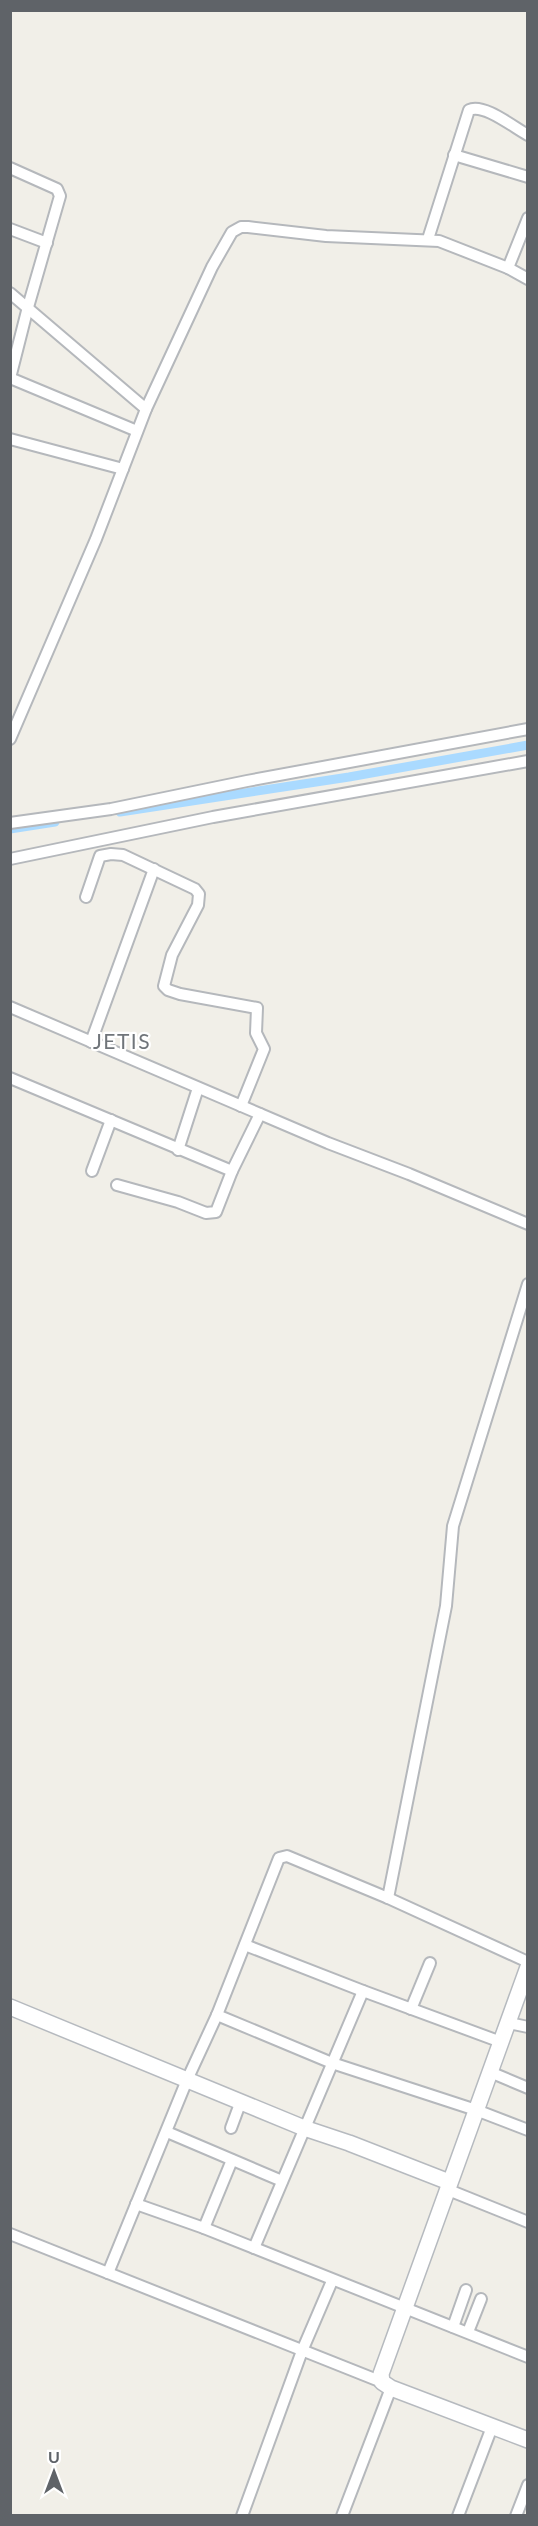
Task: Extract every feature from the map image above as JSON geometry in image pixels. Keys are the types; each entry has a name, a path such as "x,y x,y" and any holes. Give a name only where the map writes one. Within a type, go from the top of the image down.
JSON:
{"main road":[{"path":"527,1970 382,2370 386,2385 528,2440"},
{"path":"10,2007 448,2185"}],"street":[{"path":"428,239 467,113 471,109 480,110 502,118 528,135"},
{"path":"454,155 528,177"},
{"path":"10,168 59,192 57,209 28,307 15,338 10,378 137,430"},
{"path":"508,268 528,218"},
{"path":"10,739 96,539 146,409 212,267 232,232 248,227 326,236 428,239 447,243 508,268 528,279"},
{"path":"10,229 46,243"},
{"path":"10,293 146,409"},
{"path":"10,439 123,469"},
{"path":"10,823 111,809 247,781 528,729"},
{"path":"10,859 93,841 528,761"},
{"path":"86,897 100,856 93,841"},
{"path":"100,856 123,855 195,889 199,899 172,955 164,983 165,989 188,996 258,1009 256,1033 264,1049 242,1106"},
{"path":"91,1042 154,869"},
{"path":"10,1007 260,1114 528,1224"},
{"path":"10,1078 232,1171"},
{"path":"178,1150 198,1088"},
{"path":"117,1185 209,1213 216,1212 232,1171 260,1114"},
{"path":"92,1171 111,1120"},
{"path":"388,1898 446,1606 453,1526 528,1284"},
{"path":"108,2272 187,2080 217,2015 277,1862 283,1856 388,1898 527,1970"},
{"path":"245,1945 501,2042"},
{"path":"411,2008 430,1963"},
{"path":"254,2248 363,1991"},
{"path":"217,2015 332,2063 476,2110 528,2130"},
{"path":"509,2023 528,2027"},
{"path":"490,2072 528,2088"},
{"path":"231,2128 241,2101"},
{"path":"166,2132 282,2181"},
{"path":"204,2228 232,2160"},
{"path":"448,2185 528,2222"},
{"path":"136,2204 204,2228 332,2281 528,2357"},
{"path":"10,2234 386,2385 342,2516"},
{"path":"242,2516 302,2351 332,2281"},
{"path":"453,2327 466,2290"},
{"path":"468,2332 481,2299"},
{"path":"458,2516 492,2427"},
{"path":"516,2516 528,2485"}],"waterway":[{"path":"120,812 349,777 528,745"},
{"path":"10,829 55,822"}],"district":[{"name":"JETIS","path":"122,1040"}]}
